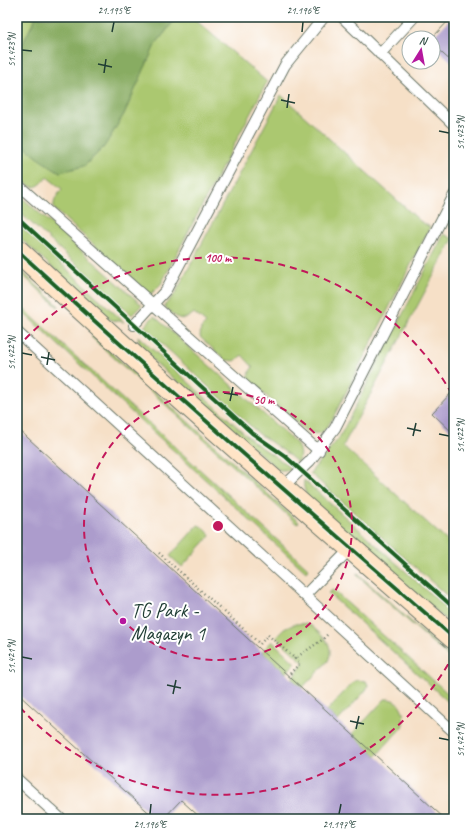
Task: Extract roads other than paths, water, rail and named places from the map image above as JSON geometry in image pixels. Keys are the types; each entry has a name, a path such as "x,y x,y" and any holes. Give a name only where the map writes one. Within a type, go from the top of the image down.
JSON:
{"street":[{"path":"17,250 83,311 282,488 454,638"}],"lane":[{"path":"134,325 153,305 171,281 285,65 324,17"},
{"path":"342,17 454,125"},
{"path":"380,54 414,17"},
{"path":"17,184 319,450"},
{"path":"282,488 319,450 335,428 454,195"},
{"path":"17,332 454,732"},
{"path":"305,595 351,548"},
{"path":"17,779 61,819"}],"place":[{"name":"TG Park - Magazyn 1","path":"123,621"}]}
